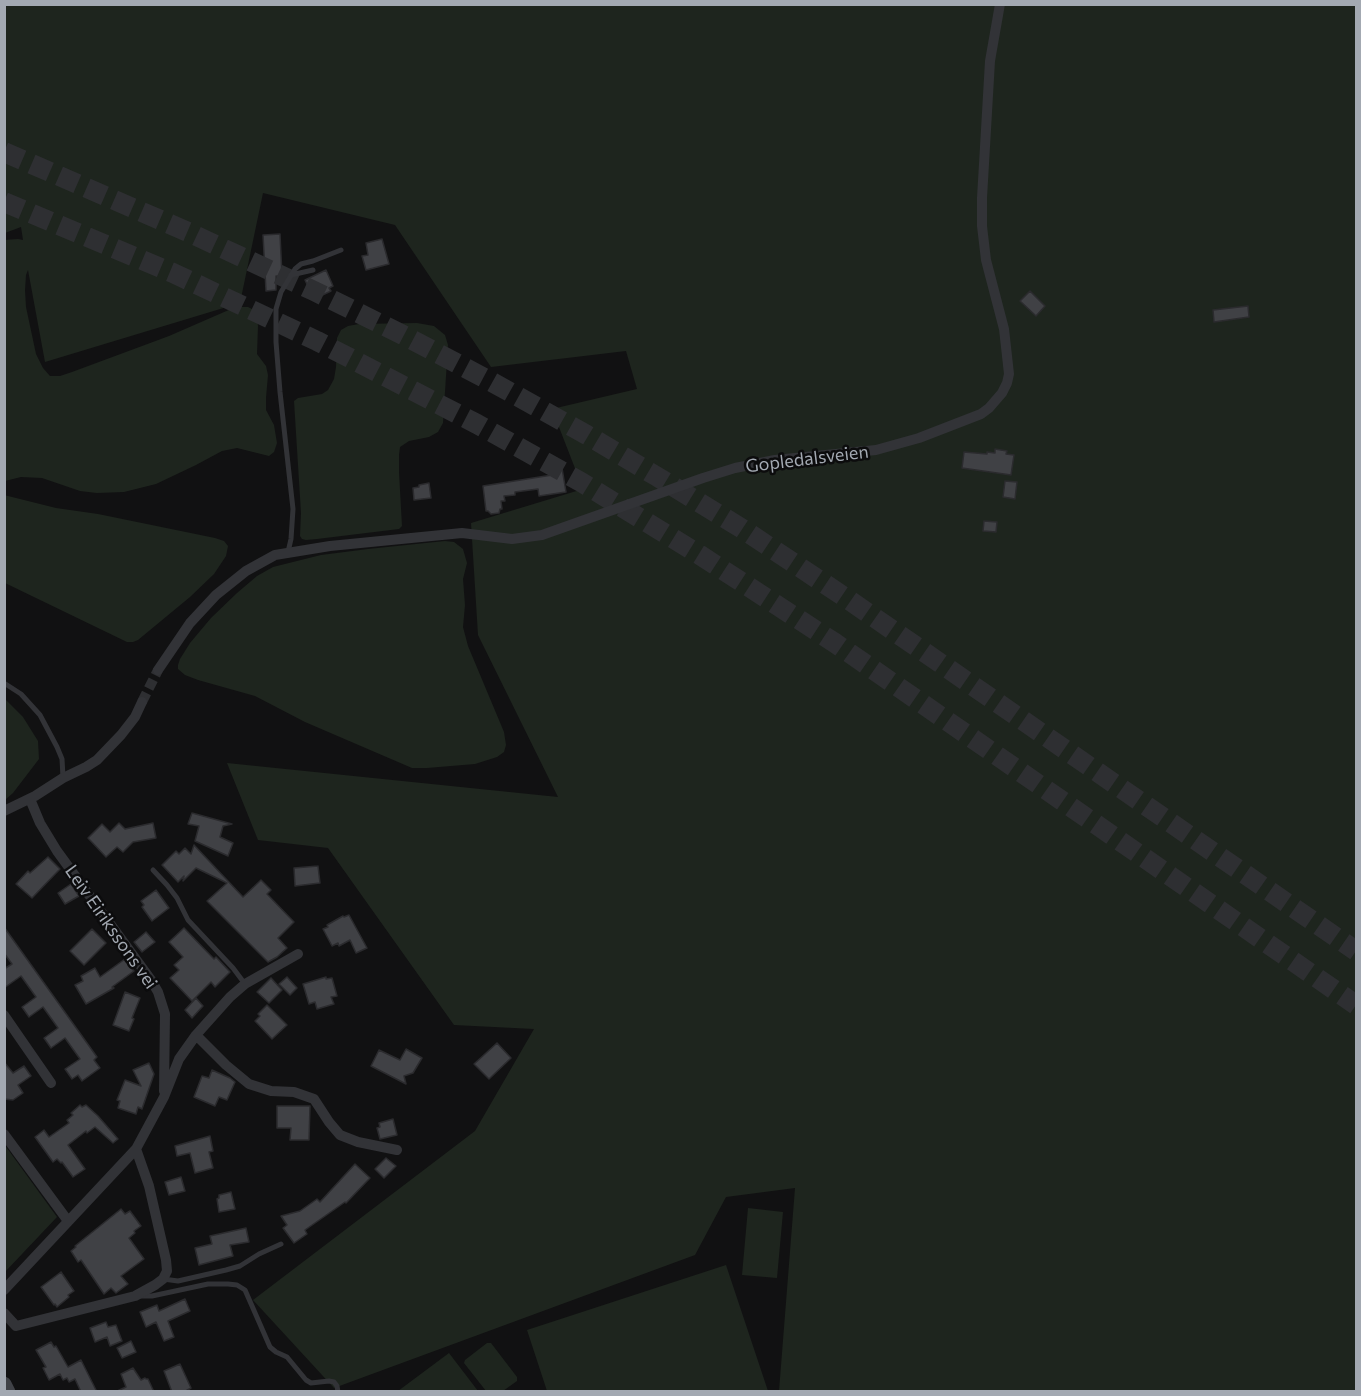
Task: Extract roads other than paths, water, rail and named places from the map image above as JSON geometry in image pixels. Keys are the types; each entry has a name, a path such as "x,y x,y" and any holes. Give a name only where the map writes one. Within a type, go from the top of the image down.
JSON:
{"street":[{"name":"Gopledalsveien","path":"158,670 190,623 216,595 246,571 275,555 330,546 462,533 512,538 542,535 735,468 776,460 876,450 919,438 981,414 989,408 1002,393 1009,374 1004,330 986,260 982,226 990,62 1000,4"},
{"path":"4,811 30,800 63,778 86,767 108,750 135,717 142,702"},
{"name":"Leiv Eirikssons vei","path":"30,800 40,823 57,851 151,980 162,1002 166,1026 164,1097"},
{"name":"Leiv Eirikssons vei","path":"4,1290 136,1149 164,1097 179,1059 196,1035 230,997 245,984 298,954"},
{"path":"4,1015 51,1083"},
{"path":"196,1035 249,1084 272,1091 294,1092 314,1100 340,1135 358,1142 397,1150"},
{"path":"4,1134 68,1221"},
{"path":"4,1313 16,1326 135,1296 163,1279 167,1271 166,1260 149,1186 136,1149"},
{"path":"4,1384 8,1392"}],"lane":[{"path":"288,552 293,509 280,392 275,319 278,301 291,274 301,264 341,250"},
{"path":"291,274 313,270"},
{"path":"4,683 21,694 40,715 62,759 63,778"},
{"path":"153,870 177,898 188,920 245,984"},
{"path":"163,1279 178,1281 240,1266 281,1244"},
{"path":"135,1296 152,1296 208,1284 237,1285 245,1290 270,1347 287,1357 306,1380 311,1383 334,1382 338,1392"}],"tunnel":[{"path":"4,152 188,232 314,291 403,335 587,435 741,528 849,600 1356,951"},
{"path":"4,202 173,273 317,341 477,424 581,482 700,555 835,643 1356,1005"},
{"path":"142,702 158,670"}]}
